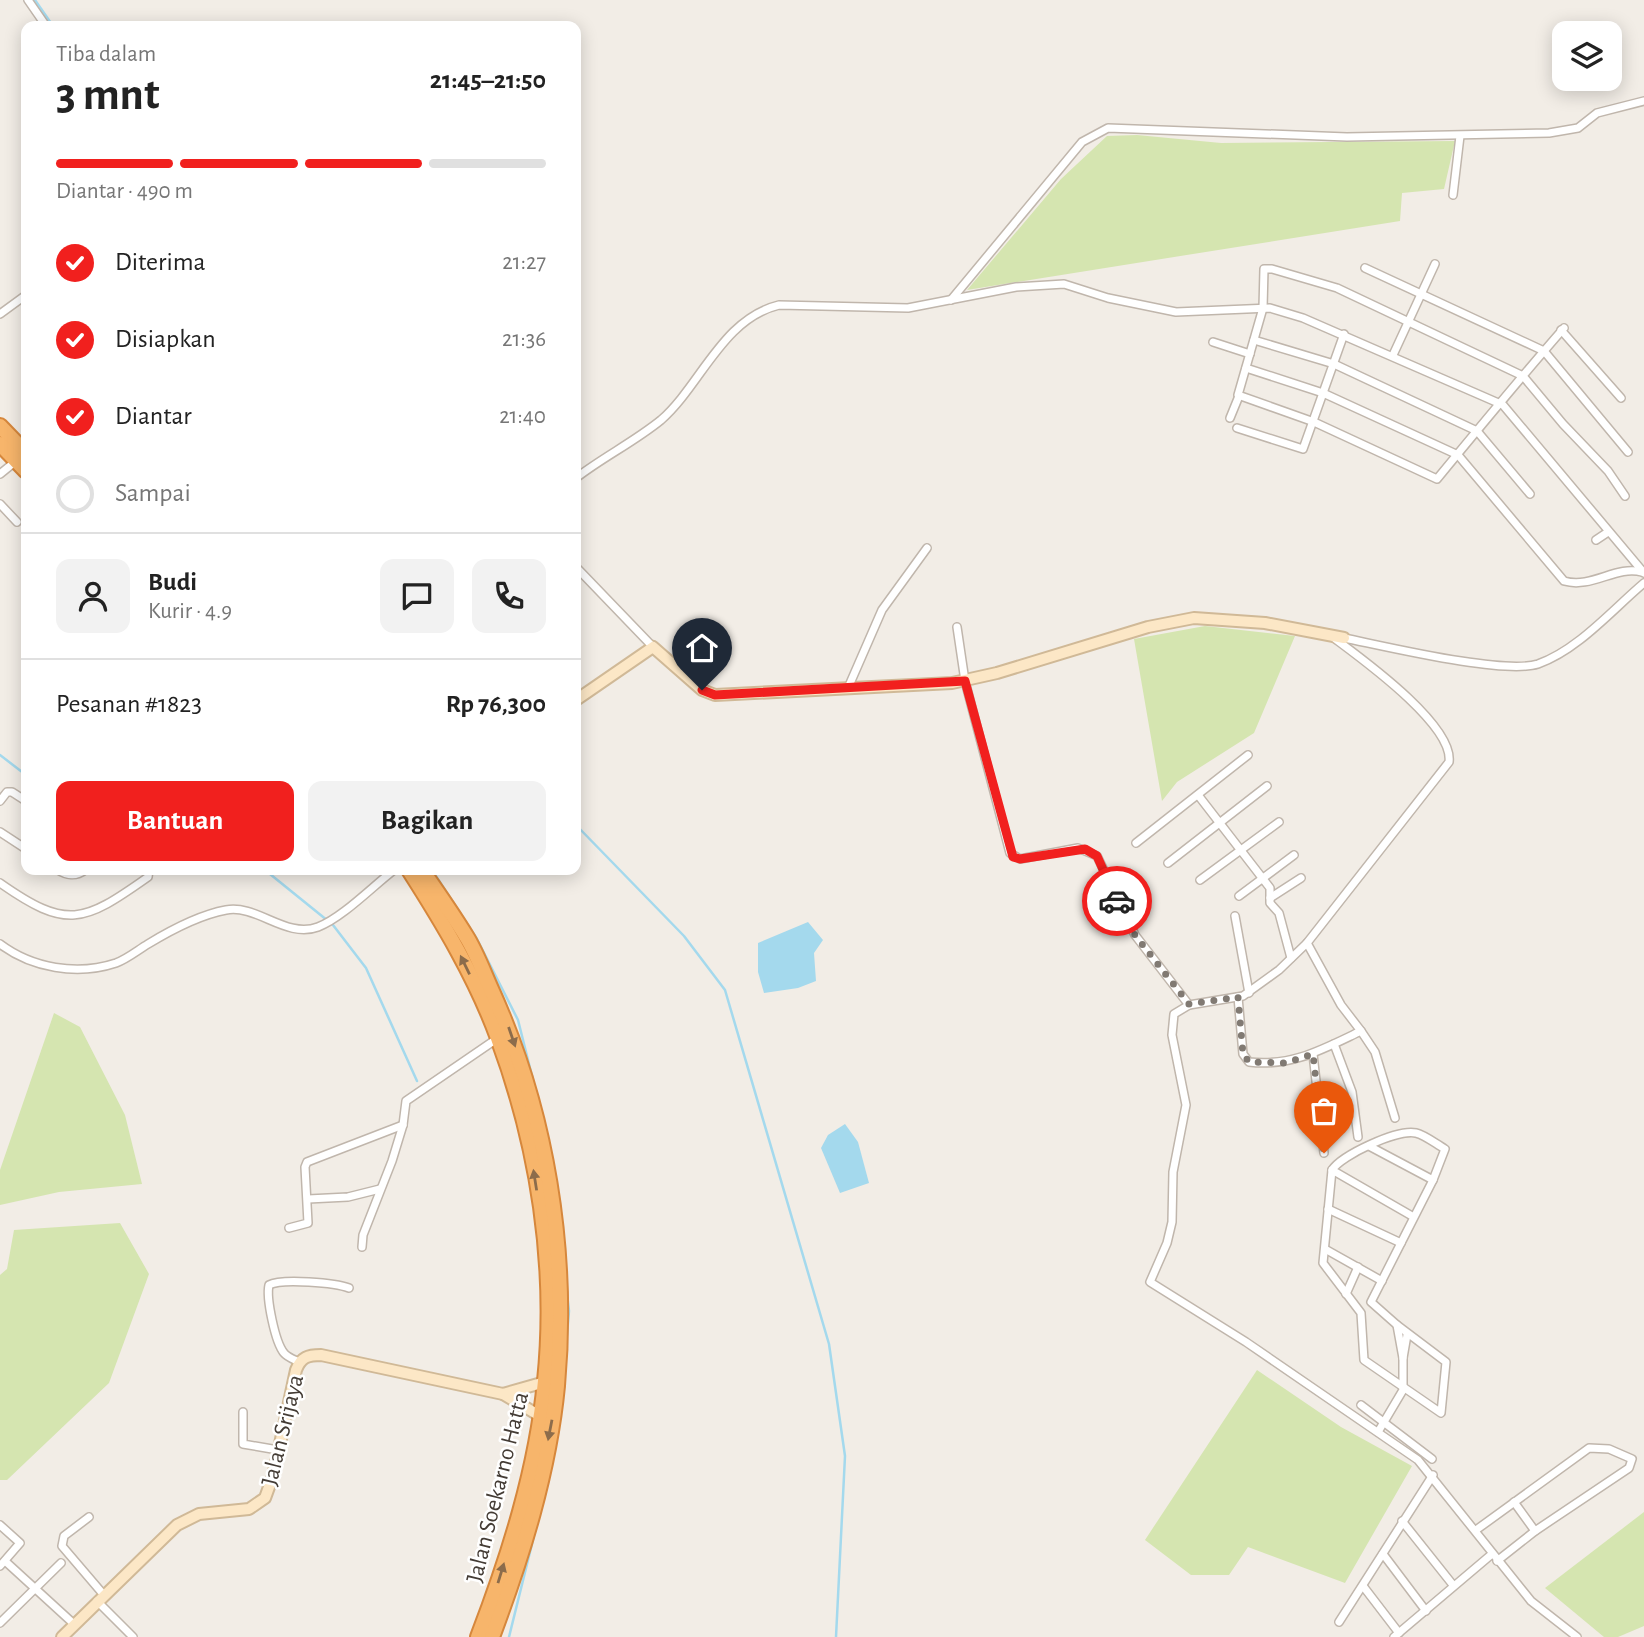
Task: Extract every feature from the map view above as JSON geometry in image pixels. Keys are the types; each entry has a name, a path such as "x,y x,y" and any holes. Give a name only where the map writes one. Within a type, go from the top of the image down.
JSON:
{"highway":[{"path":"0,426 15,466"},
{"path":"0,444 15,466"},
{"name":"Jalan Soekarno Hatta","path":"412,875 449,934 498,1038 527,1133 544,1234 548,1292 545,1382 540,1416 514,1532 478,1637"},
{"name":"Jalan Soekarno Hatta","path":"425,875 467,937 508,1025 531,1094 546,1161 556,1242 560,1330 552,1424 527,1533 492,1637"}],"street":[{"path":"28,0 43,21"},
{"path":"951,300 1082,142 1108,128 1347,137 1549,133 1578,128 1597,113 1644,101"},
{"path":"1453,195 1460,136"},
{"path":"1393,355 1435,264"},
{"path":"1230,418 1239,396 1263,308 1261,276 1264,269 1272,268 1337,288 1523,376 1608,471 1625,496"},
{"path":"1365,268 1544,351 1628,452"},
{"path":"581,475 662,419 677,404 726,340 767,308 779,305 908,309 1016,287 1064,284 1108,298 1176,312 1263,308 1303,317 1499,403 1644,573"},
{"path":"0,314 21,299"},
{"path":"1239,396 1314,422 1437,479 1562,329 1622,398"},
{"path":"1237,428 1302,450 1344,334"},
{"path":"1254,340 1334,364 1477,431 1530,494"},
{"path":"1213,342 1250,354"},
{"path":"1246,368 1323,393 1458,454 1564,582 1588,583 1629,571 1644,573"},
{"path":"0,504 17,522"},
{"path":"1596,540 1608,532"},
{"path":"848,688 882,610 927,548"},
{"path":"581,572 653,647 710,694 965,681 1140,629 1194,618 1265,624 1474,662 1532,665 1576,641 1644,583"},
{"path":"957,627 965,681 1013,857 1020,859 1078,848 1097,856 1135,935 1189,1004"},
{"path":"1331,636 1377,669 1425,717 1450,755 1449,762 1307,943 1292,958 1249,993 1189,1004 1174,1014 1172,1021 1186,1105 1173,1172 1172,1222 1167,1243 1150,1282 1246,1342 1418,1460 1433,1475 1497,1561 1531,1601 1577,1637"},
{"path":"581,697 653,647"},
{"path":"1136,843 1248,755"},
{"path":"1168,863 1267,786"},
{"path":"0,802 7,792 21,798"},
{"path":"1198,795 1270,888 1270,898 1279,913 1292,958"},
{"path":"1200,880 1279,822"},
{"path":"0,832 21,846"},
{"path":"1239,896 1294,855"},
{"path":"0,883 36,908 58,914 80,915 97,910 119,898 148,875"},
{"path":"0,944 33,964 60,968 93,968 118,963 179,927 226,910 246,909 296,929 318,927 388,875"},
{"path":"1270,898 1301,878"},
{"path":"1235,916 1249,993"},
{"path":"1307,943 1341,1005 1375,1052 1395,1118"},
{"path":"1238,997 1243,1054 1249,1062 1285,1063 1313,1054 1361,1031"},
{"path":"362,1247 363,1235 403,1125 405,1101 498,1038"},
{"path":"1334,1044 1352,1092 1358,1137"},
{"path":"1313,1054 1324,1153"},
{"path":"289,1228 308,1224 307,1162 403,1125"},
{"path":"1361,1313 1371,1302 1382,1281 1412,1216 1433,1180 1445,1149 1417,1133 1407,1133 1350,1154 1332,1170 1323,1263 1361,1313 1364,1360 1403,1390 1441,1413 1446,1362 1407,1335 1371,1302"},
{"path":"1369,1146 1433,1180"},
{"path":"1332,1170 1412,1216"},
{"path":"308,1199 348,1196 380,1189"},
{"path":"1328,1209 1401,1243"},
{"path":"1325,1249 1382,1281"},
{"path":"1346,1294 1358,1267"},
{"path":"299,1362 284,1354 270,1308 269,1285 284,1282 340,1284 349,1289"},
{"path":"1378,1432 1403,1390 1397,1325"},
{"path":"1402,1358 1407,1335"},
{"name":"Jalan Srijaya","path":"62,1637 158,1540 187,1518 249,1509 260,1502 268,1491 299,1362 308,1356 321,1354 503,1394 545,1382"},
{"path":"503,1394 540,1416"},
{"path":"1361,1405 1432,1459"},
{"path":"243,1412 243,1444 278,1450"},
{"path":"1476,1530 1589,1448 1609,1449 1632,1459 1629,1468 1535,1531 1497,1561"},
{"path":"1339,1622 1433,1475"},
{"path":"1514,1502 1535,1531"},
{"path":"89,1517 64,1536 62,1546 133,1637"},
{"path":"1402,1521 1453,1585"},
{"path":"0,1525 20,1541 3,1564 75,1625"},
{"path":"1382,1554 1426,1611"},
{"path":"1363,1586 1396,1635 1492,1554"},
{"path":"0,1623 61,1563"}],"green space":[{"path":"1137,135 1221,143 1455,141 1444,189 1402,193 1400,221 967,290 1061,179 1107,136"},
{"path":"1205,626 1295,636 1254,733 1177,782 1162,801 1134,639"},
{"path":"54,1013 80,1027 125,1115 142,1184 59,1192 0,1205 0,1170"},
{"path":"120,1223 149,1274 109,1383 7,1480 0,1480 0,1275 7,1269 14,1230"},
{"path":"1257,1370 1341,1427 1412,1466 1345,1583 1248,1547 1229,1575 1191,1575 1145,1540"},
{"path":"1644,1512 1644,1626 1618,1637 1604,1637 1545,1588"}],"water":[{"path":"808,922 823,940 814,953 816,981 798,988 764,993 758,972 758,943"},
{"path":"845,1124 858,1142 869,1183 840,1193 821,1148 828,1135"}],"waterway":[{"path":"35,0 50,21"},
{"path":"0,755 21,771"},
{"path":"581,830 684,936 725,990 829,1344 845,1456 836,1637"},
{"path":"271,875 333,925 366,968 417,1081"},
{"path":"435,875 477,939 518,1020 549,1144"},
{"path":"566,1286 569,1311 567,1335"},
{"path":"509,1637 552,1463"}],"way so far":[{"path":"1117,901 1135,935 1189,1004 1238,997 1245,1059 1265,1064 1285,1063 1313,1054 1324,1153"}],"route":[{"path":"702,690 715,695 965,681 1010,853 1020,859 1085,849 1097,856 1117,901"}]}
